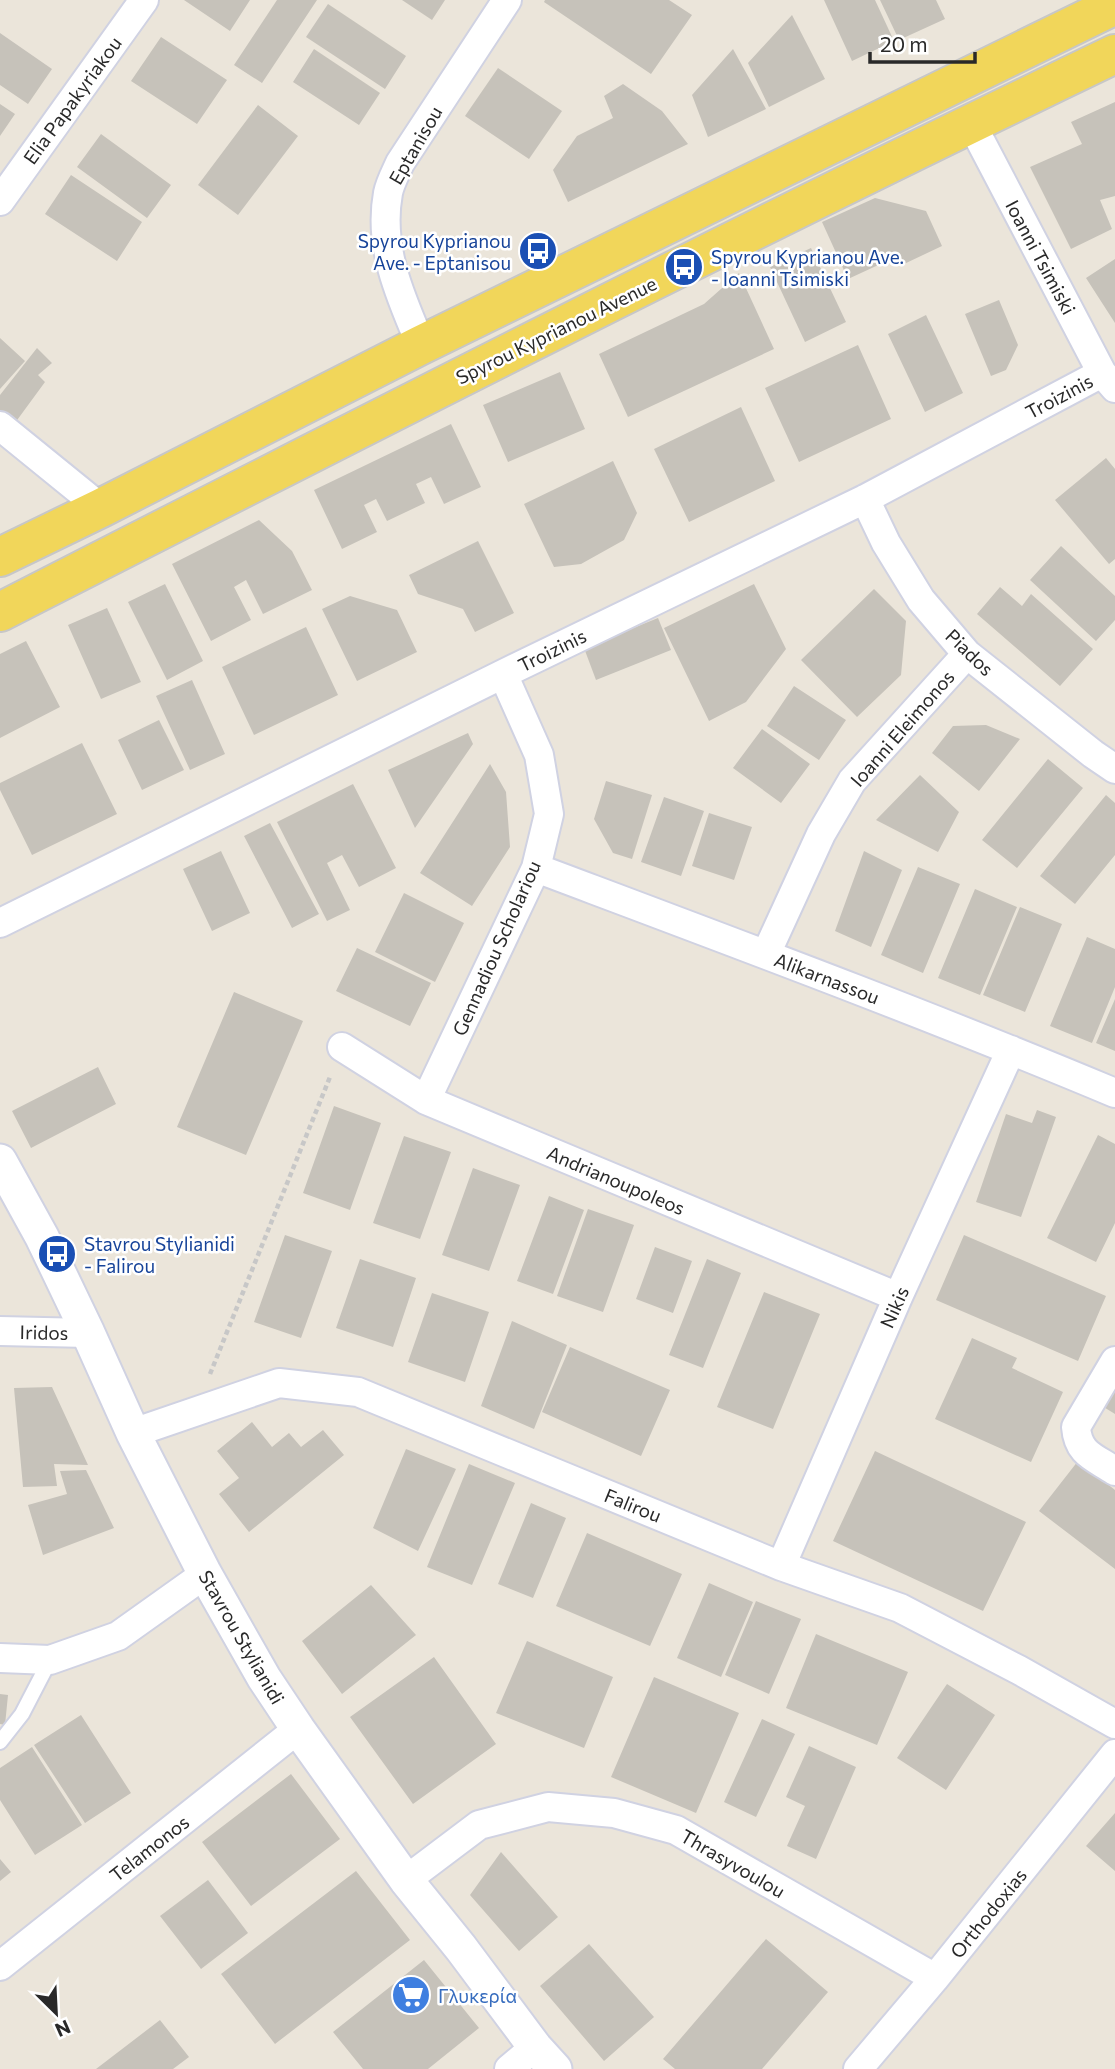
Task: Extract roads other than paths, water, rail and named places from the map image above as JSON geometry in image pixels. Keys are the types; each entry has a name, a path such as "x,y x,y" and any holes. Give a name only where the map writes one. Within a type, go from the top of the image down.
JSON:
{"main road":[{"path":"0,557 421,345 1115,5"},
{"name":"Spyrou Kyprianou Avenue","path":"0,612 448,383 1115,54"}],"street":[{"name":"Elia Papakyriakou","path":"0,201 144,0"},
{"name":"Eptanisou","path":"421,345 400,296 387,253 388,191 400,163 508,0"},
{"name":"Ioanni Tsimiski","path":"971,123 1108,380"},
{"name":"Troizinis","path":"0,923 503,674 1108,380"},
{"path":"0,426 101,508"},
{"name":"Piados","path":"865,499 886,544 921,600 967,654 1115,769"},
{"name":"Ioanni Eleimonos","path":"766,954 821,834 852,781 967,654"},
{"name":"Gennadiou Scholariou","path":"426,1100 536,868 549,814 539,755 503,674"},
{"name":"Alikarnassou","path":"536,868 766,954 1115,1093"},
{"name":"Andrianoupoleos","path":"342,1047 426,1100 898,1297"},
{"name":"Nikis","path":"781,1566 898,1297 1011,1050"},
{"name":"Stavrou Stylianidi","path":"0,1161 42,1237 133,1433 205,1574 264,1678 406,1880 545,2058"},
{"name":"Iridos","path":"0,1331 88,1333"},
{"path":"1115,1361 1076,1427 1081,1448 1115,1471"},
{"name":"Falirou","path":"133,1433 279,1382 358,1392 781,1566 900,1608 1115,1724"},
{"path":"0,1658 50,1660 118,1636 205,1574"},
{"name":"Telamonos","path":"0,1966 298,1730"},
{"name":"Orthodoxias","path":"858,2069 935,1978 1115,1754"},
{"name":"Thrasyvoulou","path":"406,1880 479,1825 548,1807 614,1813 676,1830 935,1978"},
{"path":"509,2069 545,2058"}],"lane":[{"path":"0,1742 22,1714 50,1660"}],"place":[{"name":"Spyrou Kyprianou Ave. - Eptanisou","path":"538,251"},
{"name":"Spyrou Kyprianou Ave. - Ioanni Tsimiski","path":"684,267"},
{"name":"Stavrou Stylianidi - Falirou","path":"57,1254"},
{"name":"Γλυκερία","path":"411,1995"}]}
